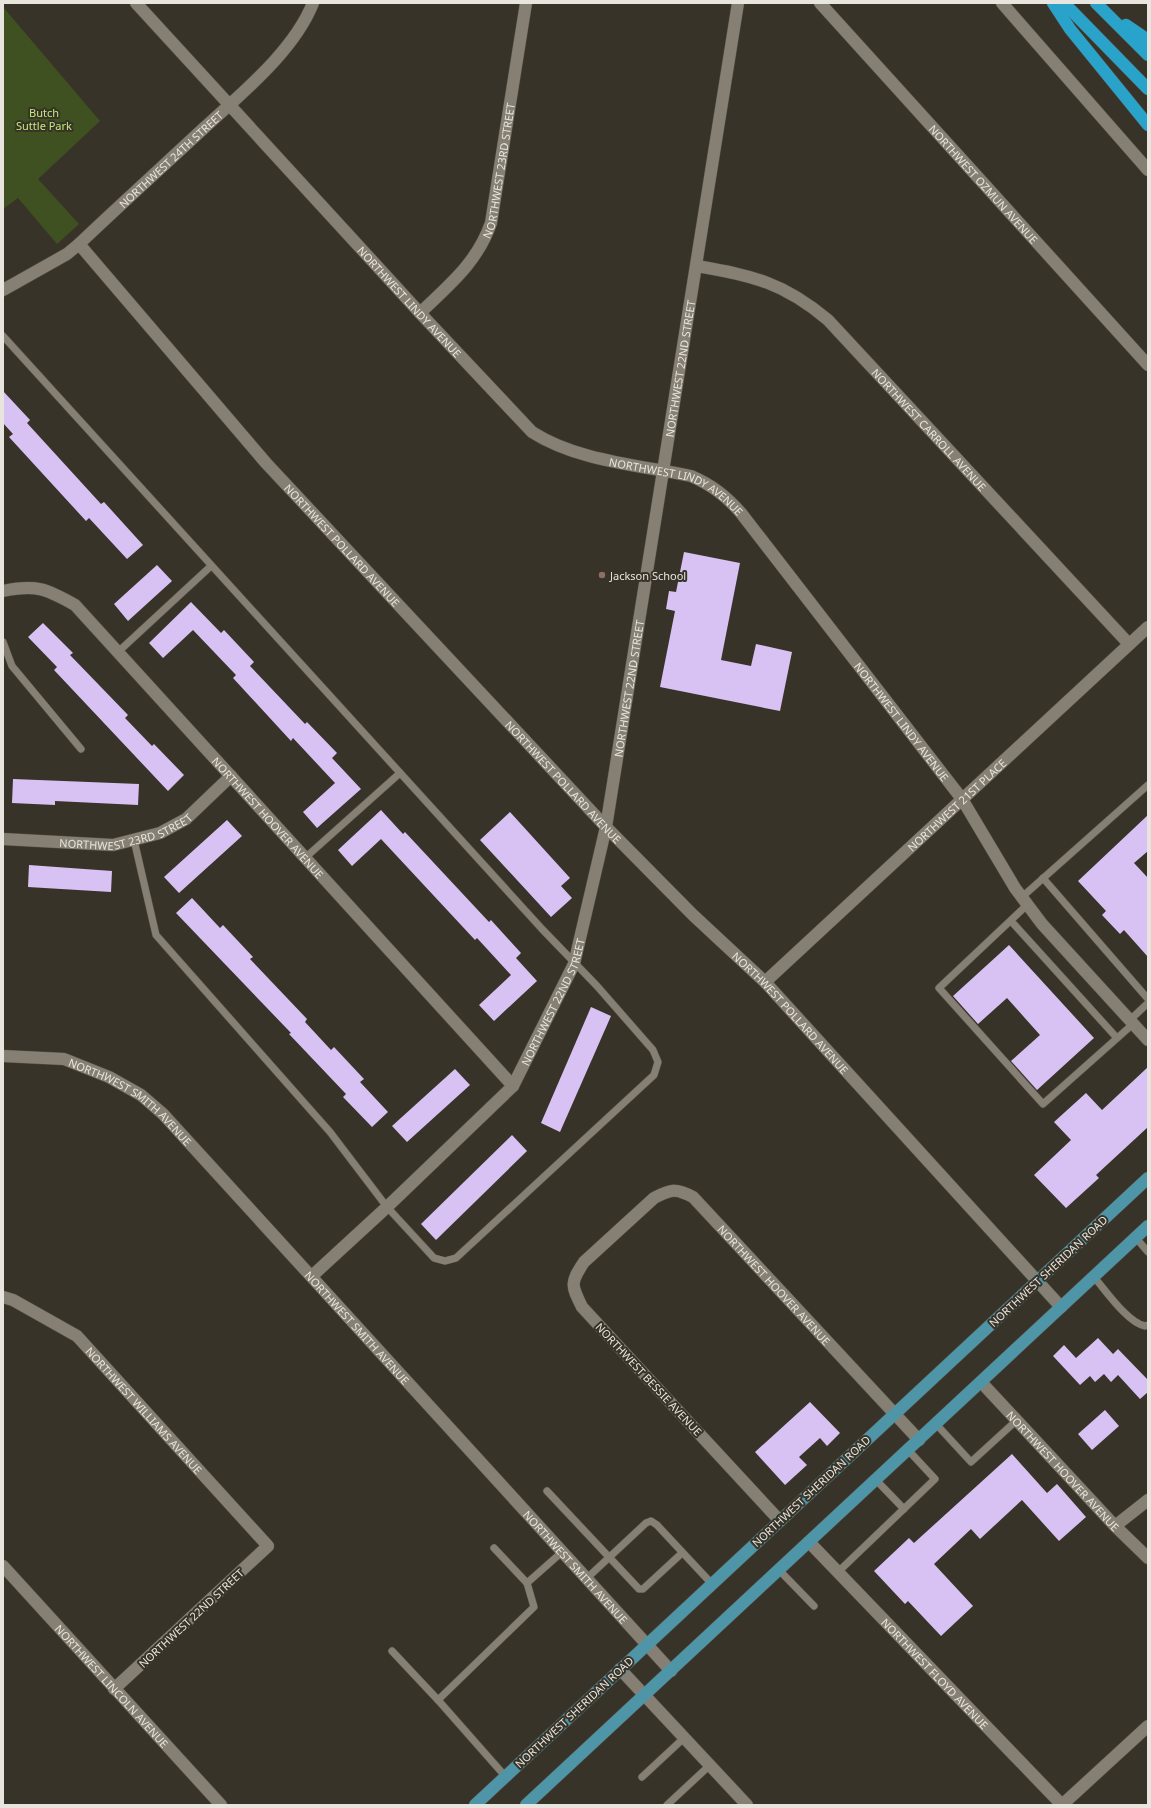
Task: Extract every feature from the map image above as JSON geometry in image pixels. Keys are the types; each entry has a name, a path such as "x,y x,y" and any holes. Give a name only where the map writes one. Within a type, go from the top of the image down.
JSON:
{"highway":[{"path":"1053,3 1070,29 1148,125"},
{"path":"1064,3 1148,89"},
{"path":"1098,5 1148,40"},
{"path":"1098,5 1148,55"}],"main road":[{"name":"NORTHWEST SHERIDAN ROAD","path":"475,1805 1148,1178"},
{"path":"526,1805 1148,1226"}],"street":[{"name":"NORTHWEST LINDY AVENUE","path":"136,3 420,313 532,432 560,448 580,455 691,476 708,483 726,497 741,513 962,799 1025,901 1042,924 1148,1040"},
{"name":"NORTHWEST 24TH STREET","path":"3,290 62,257 79,244 229,105 283,52 297,35 313,3"},
{"name":"NORTHWEST 23RD STREET","path":"420,313 467,267 486,238 490,223 526,3"},
{"name":"NORTHWEST 22ND STREET","path":"312,1276 388,1207 513,1086 574,964 606,827 738,3"},
{"name":"NORTHWEST OZMUN AVENUE","path":"820,3 1148,365"},
{"path":"1002,3 1148,170"},
{"name":"NORTHWEST POLLARD AVENUE","path":"79,244 266,463 606,827 693,915 765,982 1061,1307"},
{"name":"NORTHWEST CARROLL AVENUE","path":"697,266 756,278 775,286 810,305 828,320 1129,644"},
{"name":"NORTHWEST HOOVER AVENUE","path":"3,591 23,587 51,591 75,605 513,1086"},
{"name":"NORTHWEST 21ST PLACE","path":"765,982 1148,627"},
{"name":"NORTHWEST 23RD STREET","path":"3,839 112,845 160,833 186,819 231,776"},
{"name":"NORTHWEST SMITH AVENUE","path":"3,1056 64,1059 109,1077 141,1095 163,1114 671,1671"},
{"name":"NORTHWEST HOOVER AVENUE","path":"618,1231 654,1198 668,1190 680,1190 693,1196 919,1440"},
{"name":"NORTHWEST BESSIE AVENUE","path":"618,1231 584,1262 575,1275 573,1288 582,1307 780,1521"},
{"name":"NORTHWEST WILLIAMS AVENUE","path":"3,1297 13,1300 77,1336 268,1546"},
{"name":"NORTHWEST HOOVER AVENUE","path":"981,1382 1115,1526 1148,1558"},
{"path":"1115,1526 1148,1500"},
{"name":"NORTHWEST FLOYD AVENUE","path":"809,1542 1062,1805"},
{"name":"NORTHWEST 22ND STREET","path":"114,1689 268,1546"},
{"name":"NORTHWEST LINCOLN AVENUE","path":"3,1566 114,1689 222,1805"},
{"path":"620,1669 645,1694 747,1805"},
{"path":"1062,1805 1146,1731"}],"lane":[{"path":"3,336 574,964 597,986 653,1050 658,1062 654,1075 456,1258 445,1260 434,1258 388,1207 330,1132 156,935 134,840"},
{"path":"118,652 211,566"},
{"path":"3,642 12,666 81,749"},
{"path":"306,857 400,773"},
{"path":"1148,785 1043,878 1011,921 939,988 1043,1104 1117,1038 1148,1003"},
{"path":"1043,878 1148,999"},
{"path":"1011,921 1117,1038"},
{"path":"1136,1238 1148,1252"},
{"path":"1094,1277 1129,1317 1138,1325 1145,1326 1148,1324"},
{"path":"936,1424 971,1462 1016,1420"},
{"path":"838,1572 935,1479 908,1450"},
{"path":"876,1480 904,1509"},
{"path":"547,1491 639,1589 643,1589 682,1553"},
{"path":"586,1579 646,1523 651,1521 712,1584"},
{"path":"438,1700 534,1607 527,1583 494,1548"},
{"path":"527,1583 562,1552"},
{"path":"779,1570 814,1606"},
{"path":"392,1651 438,1700 505,1776"},
{"path":"642,1777 684,1737"},
{"path":"667,1805 710,1765"}],"green space":[{"name":"Butch Suttle Park","path":"3,7 100,121 38,179 79,224 57,244 18,198 3,209"}],"building":[{"path":"3,391 30,420 27,423 101,504 104,502 143,545 127,559 89,518 86,521 9,437 13,434 3,423"},
{"path":"684,552 740,563 721,660 751,666 756,644 792,652 780,711 660,687 675,611 666,609 669,591 676,592"},
{"path":"157,565 172,581 128,621 114,604"},
{"path":"191,602 221,633 224,630 254,662 250,666 305,724 307,722 337,753 332,758 361,789 317,828 303,812 335,783 293,738 291,741 233,678 236,675 193,630 163,658 149,643"},
{"path":"43,623 73,653 70,655 128,715 125,718 152,746 154,744 184,775 168,791 54,670 57,667 28,637"},
{"path":"13,779 139,784 138,805 55,801 55,805 12,803"},
{"path":"381,810 403,834 405,832 489,922 491,920 521,953 516,958 537,981 494,1021 479,1005 511,975 477,938 475,940 381,839 352,866 338,850"},
{"path":"510,812 570,878 561,886 572,898 551,917 480,840"},
{"path":"1148,815 1148,851 1134,863 1148,878 1148,957 1124,930 1120,934 1102,915 1106,911 1078,881"},
{"path":"227,820 242,836 179,893 164,877"},
{"path":"29,865 112,871 111,892 28,887"},
{"path":"192,898 220,928 223,925 253,957 250,959 307,1019 305,1022 331,1050 334,1047 364,1079 360,1082 388,1112 372,1127 343,1097 346,1094 289,1034 291,1033 176,913"},
{"path":"1009,945 1094,1038 1037,1090 1011,1061 1040,1035 1007,998 978,1024 953,996"},
{"path":"591,1007 611,1016 560,1132 541,1123"},
{"path":"1148,1067 1148,1127 1096,1175 1099,1178 1066,1208 1034,1175 1071,1140 1054,1122 1086,1093 1102,1110"},
{"path":"455,1069 470,1085 407,1142 392,1126"},
{"path":"512,1135 527,1151 436,1240 421,1224"},
{"path":"1098,1338 1113,1354 1118,1349 1148,1380 1148,1392 1140,1399 1118,1375 1111,1382 1104,1374 1095,1382 1090,1376 1080,1385 1053,1356 1064,1345 1076,1358"},
{"path":"810,1402 840,1433 827,1446 820,1438 799,1457 807,1465 785,1485 755,1452"},
{"path":"1105,1410 1119,1426 1092,1450 1078,1434"},
{"path":"1012,1454 1047,1493 1057,1484 1086,1517 1059,1541 1022,1500 980,1539 971,1529 934,1564 973,1606 941,1636 908,1601 905,1604 874,1571 909,1538 914,1543"}],"place":[{"name":"Jackson School","path":"602,575"}]}
